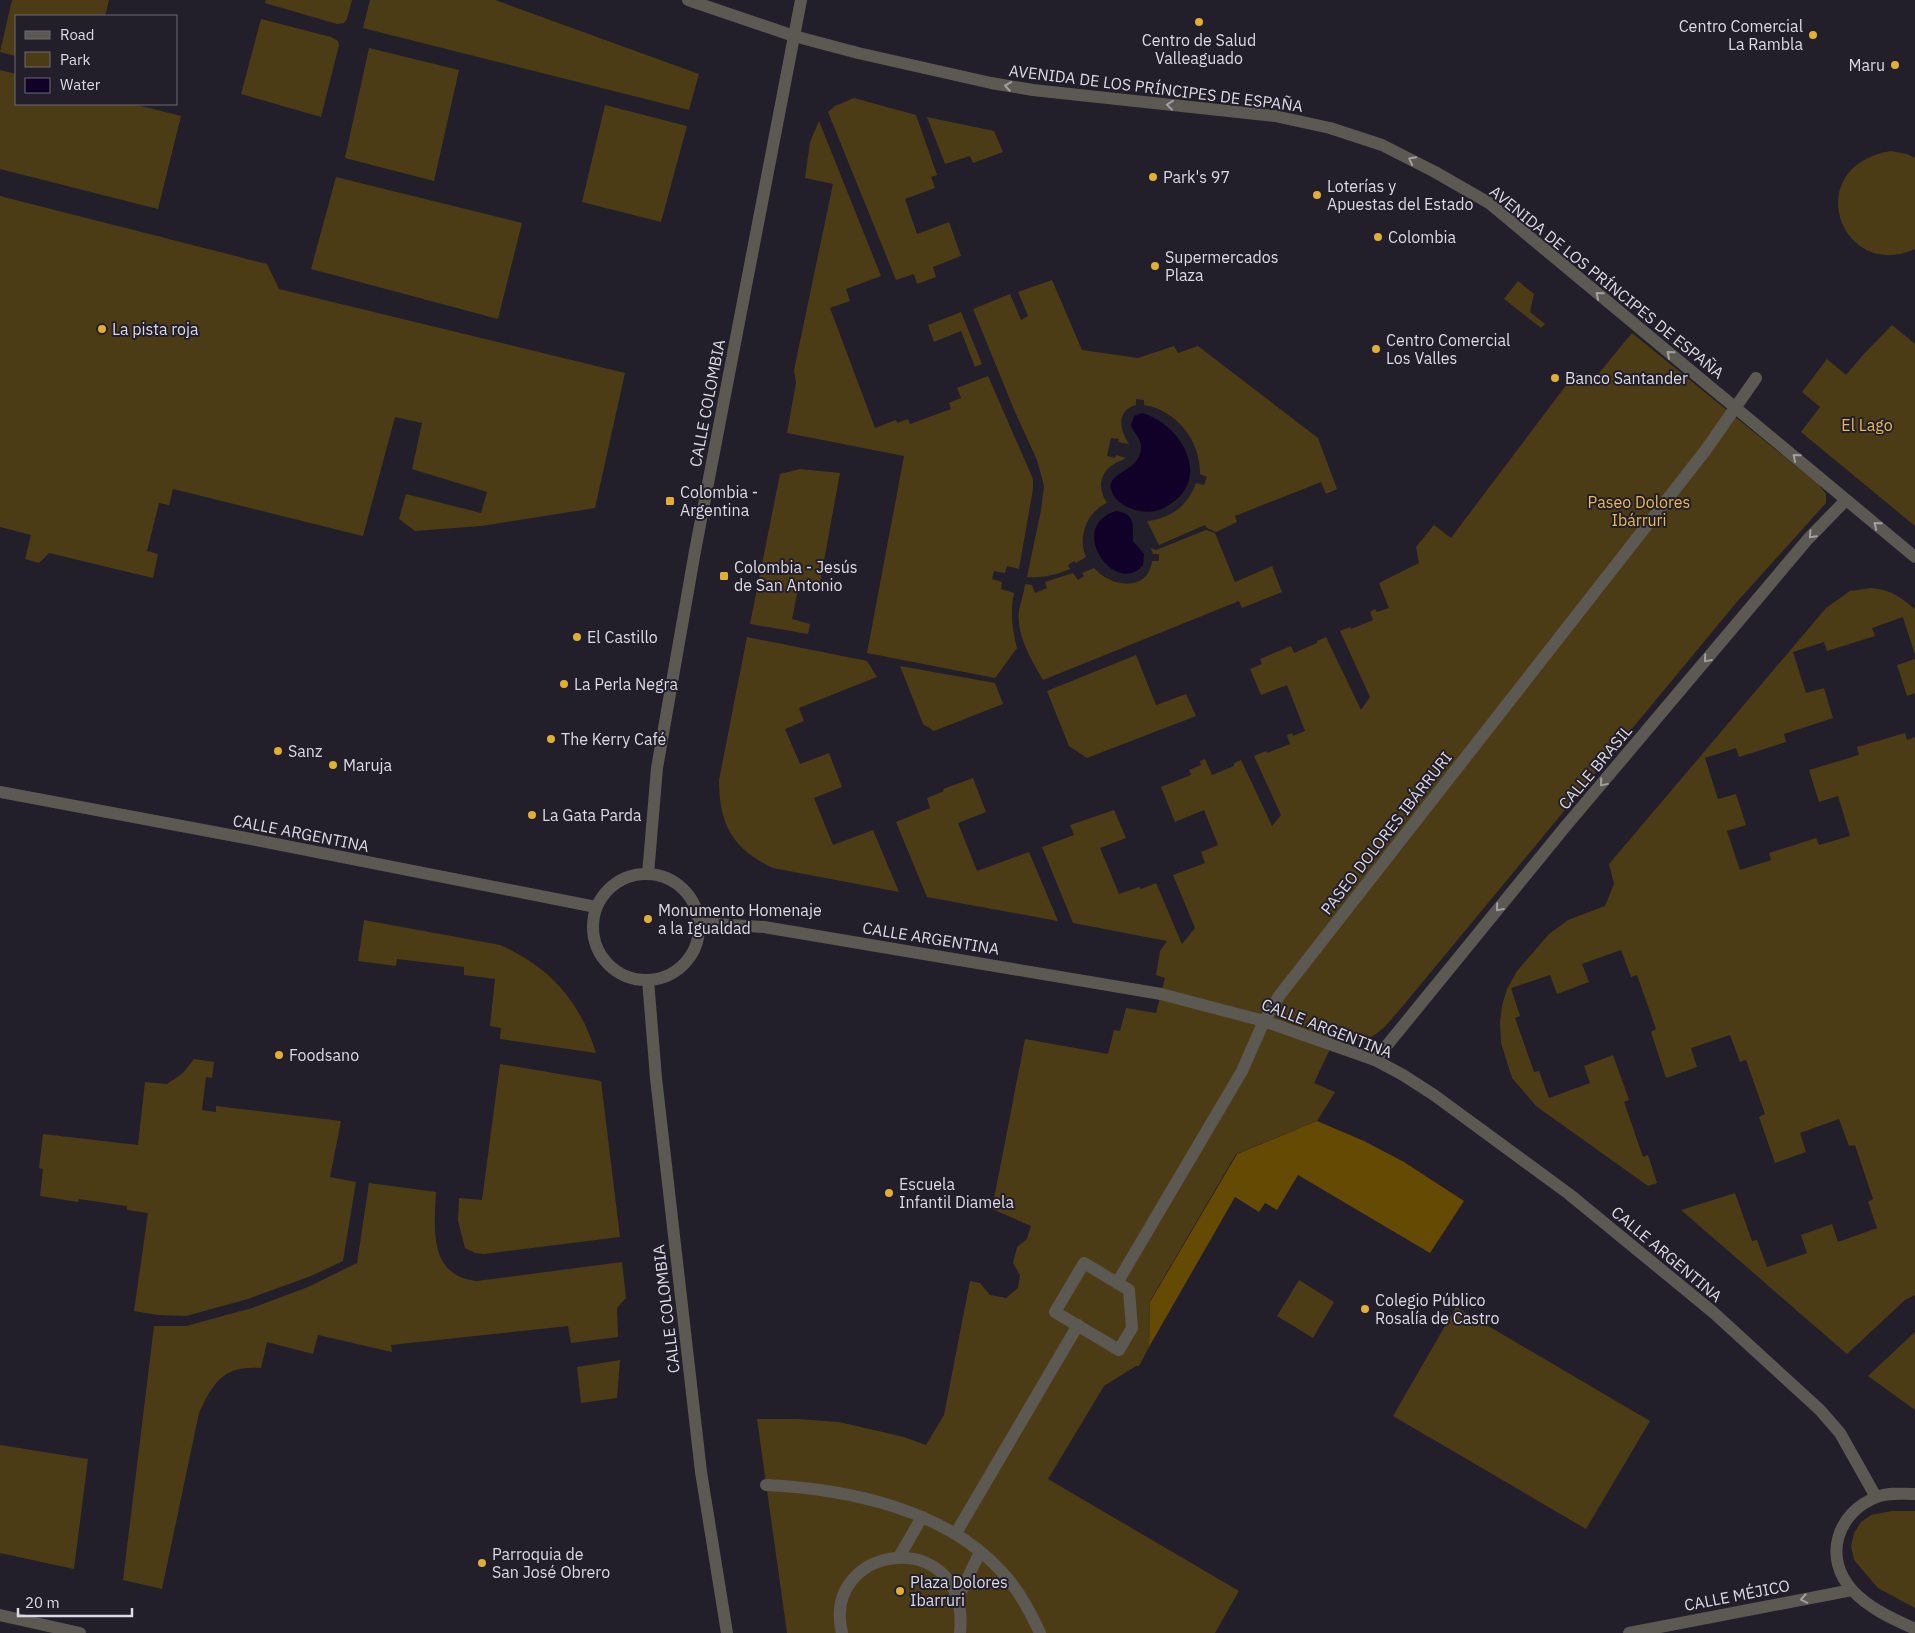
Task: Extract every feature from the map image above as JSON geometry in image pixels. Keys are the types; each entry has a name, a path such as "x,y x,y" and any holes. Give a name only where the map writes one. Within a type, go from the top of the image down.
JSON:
{"street":[{"name":"AVENIDA DE LOS PRÍNCIPES DE ESPAÑA","path":"688,0 794,36 858,54 991,83 1034,90 1275,116 1330,128 1382,144 1488,203 1915,556"},
{"name":"CALLE COLOMBIA","path":"648,874 656,768 695,551 801,0"},
{"name":"PASEO DOLORES IBÁRRURI","path":"1117,1283 1242,1071 1264,1021 1279,996 1705,451 1756,378"},
{"name":"CALLE BRASIL","path":"1375,1060 1578,812 1808,539 1846,500"},
{"name":"CALLE ARGENTINA","path":"0,792 242,837 596,907"},
{"path":"648,874 666,878 680,887 692,899 698,915 699,932 695,948 686,963 672,973 656,979 639,980 622,974 608,964 598,949 593,932 596,907 602,897 615,884 630,876 648,874"},
{"name":"CALLE ARGENTINA","path":"699,923 764,927 1161,994 1264,1021 1375,1060 1434,1095 1561,1188 1714,1313 1820,1410 1840,1433 1876,1497"},
{"name":"CALLE COLOMBIA","path":"648,980 656,1078 701,1472 726,1633"},
{"path":"1084,1263 1117,1283 1129,1290 1132,1328 1119,1350 1055,1312 1084,1263"},
{"path":"956,1533 1078,1325"},
{"path":"766,1485 804,1487 856,1496 922,1517 956,1533 1002,1572 1020,1595 1040,1633"},
{"path":"1915,1494 1890,1493 1876,1497 1863,1504 1844,1522 1837,1539 1836,1557 1842,1575 1852,1590 1886,1616 1915,1629"},
{"path":"899,1557 922,1517"},
{"path":"958,1598 980,1552"},
{"path":"842,1633 839,1622 841,1602 849,1585 862,1570 880,1560 899,1557 914,1558 929,1564 941,1572 952,1584 958,1598 962,1616 960,1633"},
{"name":"CALLE MÉJICO","path":"1628,1633 1852,1590"},
{"path":"0,1614 80,1633"}],"green space":[{"path":"12,0 109,0 105,15 15,15 15,56 0,52"},
{"path":"266,0 352,0 347,19 344,23 337,24 265,3"},
{"path":"370,0 495,0 699,74 689,110 363,28"},
{"path":"261,19 331,37 338,41 339,45 321,117 241,94"},
{"path":"369,48 459,70 434,181 345,158"},
{"path":"0,70 15,74 15,105 137,105 181,116 158,209 0,169"},
{"path":"854,98 916,115 937,175 931,177 935,188 905,199 917,234 949,222 961,256 933,267 936,277 917,284 914,274 896,280 828,112 835,106"},
{"path":"605,105 687,126 661,222 582,202"},
{"path":"927,117 994,131 1003,152 973,163 970,156 945,164"},
{"path":"819,121 881,276 846,289 850,301 830,308 875,428 896,420 897,423 908,419 910,424 951,409 949,403 961,398 957,388 988,376 1033,479 1033,489 1019,569 1007,566 1005,573 994,571 992,579 1002,582 1001,589 1014,593 1012,620 1017,648 995,678 867,653 904,456 787,433 796,383 794,370 833,184 805,178 810,142"},
{"path":"1891,151 1907,154 1915,158 1915,249 1889,255 1867,250 1850,237 1840,218 1838,198 1845,177 1863,161"},
{"path":"336,177 522,223 498,319 311,269"},
{"path":"0,196 267,264 279,289 625,373 595,508 481,526 415,531 399,519 406,494 481,513 487,492 412,469 422,423 395,417 363,536 173,489 169,505 159,503 147,551 158,554 153,578 49,553 39,563 25,559 31,535 0,527"},
{"path":"1052,280 1082,350 1138,358 1174,346 1178,353 1198,346 1318,438 1337,489 1326,494 1321,482 1235,516 1237,522 1216,532 1205,525 1159,545 1147,521 1156,520 1171,514 1188,498 1196,483 1204,485 1207,477 1200,474 1196,450 1185,429 1167,413 1144,405 1144,400 1136,399 1136,405 1125,412 1121,422 1123,433 1129,444 1118,442 1119,439 1111,438 1107,456 1115,458 1116,455 1126,458 1115,463 1104,474 1101,489 1107,503 1094,512 1086,526 1083,534 1083,550 1086,557 1076,563 1074,561 1068,565 1070,569 1060,573 1027,577 1044,486 1037,460 1015,412 973,309 1010,294 1021,320 1028,316 1018,292"},
{"path":"1518,281 1534,294 1530,312 1545,324 1541,328 1504,299"},
{"path":"961,312 982,364 975,367 961,331 934,342 928,325"},
{"name":"El Lago","path":"1892,325 1915,344 1915,526 1801,432 1820,407 1802,392 1827,359 1846,375"},
{"name":"Paseo Dolores Ibárruri","path":"1632,333 1819,485 1826,494 1826,503 1736,603 1388,1023 1376,1034 1364,1039 1354,1038 1338,1032 1314,1083 1335,1092 1317,1121 1236,1154 1150,1301 1149,1347 1139,1366 1104,1386 1048,1479 1239,1591 1215,1633 787,1633 757,1419 839,1422 904,1437 926,1445 944,1415 970,1281 980,1283 990,1295 1006,1298 1018,1288 1020,1275 1013,1263 1017,1247 1027,1239 1031,1226 992,1209 1025,1039 1108,1054 1114,1030 1120,1031 1126,1008 1156,1013 1165,978 1156,975 1160,951 1167,941 1073,923 1042,847 1074,835 1070,825 1114,810 1126,838 1100,848 1119,894 1156,883 1182,944 1195,928 1173,875 1205,863 1201,852 1218,845 1204,810 1175,822 1161,787 1191,775 1189,770 1201,765 1200,761 1205,759 1212,775 1234,766 1234,763 1241,760 1272,826 1281,815 1254,756 1290,744 1287,735 1292,733 1293,736 1305,731 1287,685 1261,695 1250,669 1262,664 1260,659 1291,646 1294,653 1326,637 1361,710 1370,697 1340,631 1350,627 1351,629 1373,620 1370,612 1375,609 1377,612 1389,608 1379,583 1419,563 1416,547 1434,525 1451,538 1576,372 1590,384"},
{"path":"800,469 840,473 820,583 800,580 792,619 810,624 808,634 750,624 780,474"},
{"path":"1206,530 1215,533 1235,582 1272,566 1282,592 1242,608 1239,601 1043,680 1025,646 1020,629 1019,610 1025,584 1032,585 1035,593 1047,588 1045,582 1073,573 1078,580 1084,576 1082,573 1094,568 1118,583 1128,584 1136,582 1144,578 1149,571 1152,561 1159,561 1159,554 1153,554 1151,548 1156,550"},
{"path":"1871,588 1894,594 1915,609 1915,655 1903,617 1872,628 1875,636 1827,651 1824,642 1793,652 1806,693 1824,688 1833,718 1784,734 1786,742 1739,757 1736,748 1705,758 1718,799 1736,794 1746,825 1727,831 1740,870 1771,860 1769,853 1816,838 1819,845 1850,836 1838,796 1819,802 1809,770 1859,755 1857,747 1905,733 1907,740 1915,737 1915,1295 1905,1300 1847,1354 1681,1210 1735,1193 1752,1241 1757,1240 1767,1267 1807,1253 1801,1235 1832,1224 1838,1242 1877,1228 1868,1202 1873,1199 1855,1145 1849,1146 1839,1119 1800,1133 1806,1152 1775,1163 1759,1117 1765,1114 1746,1060 1740,1062 1730,1035 1691,1048 1697,1067 1666,1078 1651,1032 1656,1029 1637,975 1631,977 1621,950 1582,964 1589,982 1557,994 1550,975 1511,988 1520,1016 1515,1018 1534,1072 1539,1071 1549,1098 1590,1083 1584,1066 1613,1055 1629,1100 1624,1102 1643,1157 1648,1155 1657,1183 1648,1186 1536,1106 1512,1078 1501,1043 1500,1021 1507,989 1517,971 1549,934 1568,920 1605,906 1614,884 1609,864 1826,608 1850,591"},
{"path":"747,637 867,661 877,677 799,708 804,721 785,729 800,764 829,753 842,787 814,798 833,845 873,830 899,892 773,868 748,853 731,834 722,810 719,780"},
{"path":"1136,655 1156,705 1186,694 1196,716 1087,758 1069,746 1047,691"},
{"path":"1915,659 1915,693 1907,696 1897,665"},
{"path":"900,666 995,683 1003,704 934,731 923,724"},
{"path":"973,778 986,812 958,823 977,871 1029,852 1058,921 927,897 896,822 930,808 927,798 944,791 943,789"},
{"path":"364,920 500,945 518,954 548,975 561,988 581,1017 596,1053 500,1039 501,1028 490,1026 495,979 464,975 464,967 397,959 396,966 358,961"},
{"path":"194,1059 214,1062 212,1078 206,1077 202,1110 216,1112 216,1106 341,1121 330,1177 356,1182 343,1261 311,1276 248,1299 186,1316 158,1315 134,1311 148,1213 127,1210 127,1206 79,1199 78,1202 40,1196 43,1169 39,1168 43,1134 138,1145 145,1082 167,1084 183,1073"},
{"path":"500,1064 601,1081 620,1237 484,1254 475,1253 465,1248 458,1221 459,1198 482,1200"},
{"path":"369,1183 436,1192 435,1236 438,1249 442,1261 450,1270 461,1277 477,1281 622,1262 626,1298 617,1308 618,1337 571,1343 568,1326 391,1345 392,1352 318,1335 313,1354 267,1342 261,1368 238,1369 221,1378 209,1392 199,1413 162,1589 123,1580 154,1326 186,1326 252,1308 308,1287 357,1263"},
{"path":"1299,1280 1334,1302 1313,1338 1277,1316"},
{"path":"1456,1307 1650,1421 1586,1529 1393,1416"},
{"path":"1915,1332 1915,1410 1868,1376"},
{"path":"620,1360 617,1398 581,1403 577,1367"},
{"path":"0,1445 88,1459 74,1569 0,1553"},
{"path":"1892,1511 1915,1511 1915,1608 1878,1588 1854,1560 1851,1546 1854,1533 1861,1522 1871,1515"}],"shaded area":[{"path":"1317,1121 1364,1141 1404,1162 1464,1201 1430,1253 1298,1175 1277,1210 1265,1203 1259,1212 1235,1197 1149,1347 1150,1302 1237,1154"}],"water":[{"path":"1142,413 1156,419 1169,428 1187,453 1190,467 1189,481 1182,494 1166,507 1152,512 1133,509 1119,502 1111,488 1112,481 1116,476 1135,462 1140,455 1141,445 1131,425 1134,416"},
{"path":"1116,511 1130,518 1133,526 1133,541 1144,554 1143,565 1132,573 1120,573 1109,567 1100,556 1095,544 1095,531 1101,519"}],"place":[{"name":"Centro de Salud Valleaguado","path":"1199,22"},
{"name":"Centro Comercial La Rambla","path":"1813,35"},
{"name":"Maru","path":"1895,65"},
{"name":"Park's 97","path":"1153,177"},
{"name":"Loterías y Apuestas del Estado","path":"1317,195"},
{"name":"Colombia","path":"1378,237"},
{"name":"Supermercados Plaza","path":"1155,266"},
{"name":"La pista roja","path":"102,329"},
{"name":"Centro Comercial Los Valles","path":"1376,349"},
{"name":"Banco Santander","path":"1555,378"},
{"name":"Colombia - Argentina","path":"670,501"},
{"name":"Colombia - Jesús de San Antonio","path":"724,576"},
{"name":"El Castillo","path":"577,637"},
{"name":"La Perla Negra","path":"564,684"},
{"name":"The Kerry Café","path":"551,739"},
{"name":"Sanz","path":"278,751"},
{"name":"Maruja","path":"333,765"},
{"name":"La Gata Parda","path":"532,815"},
{"name":"Monumento Homenaje a la Igualdad","path":"648,919"},
{"name":"Foodsano","path":"279,1055"},
{"name":"Escuela Infantil Diamela","path":"889,1193"},
{"name":"Colegio Público Rosalía de Castro","path":"1365,1309"},
{"name":"Parroquia de San José Obrero","path":"482,1563"},
{"name":"Plaza Dolores Ibarruri","path":"900,1591"}]}
